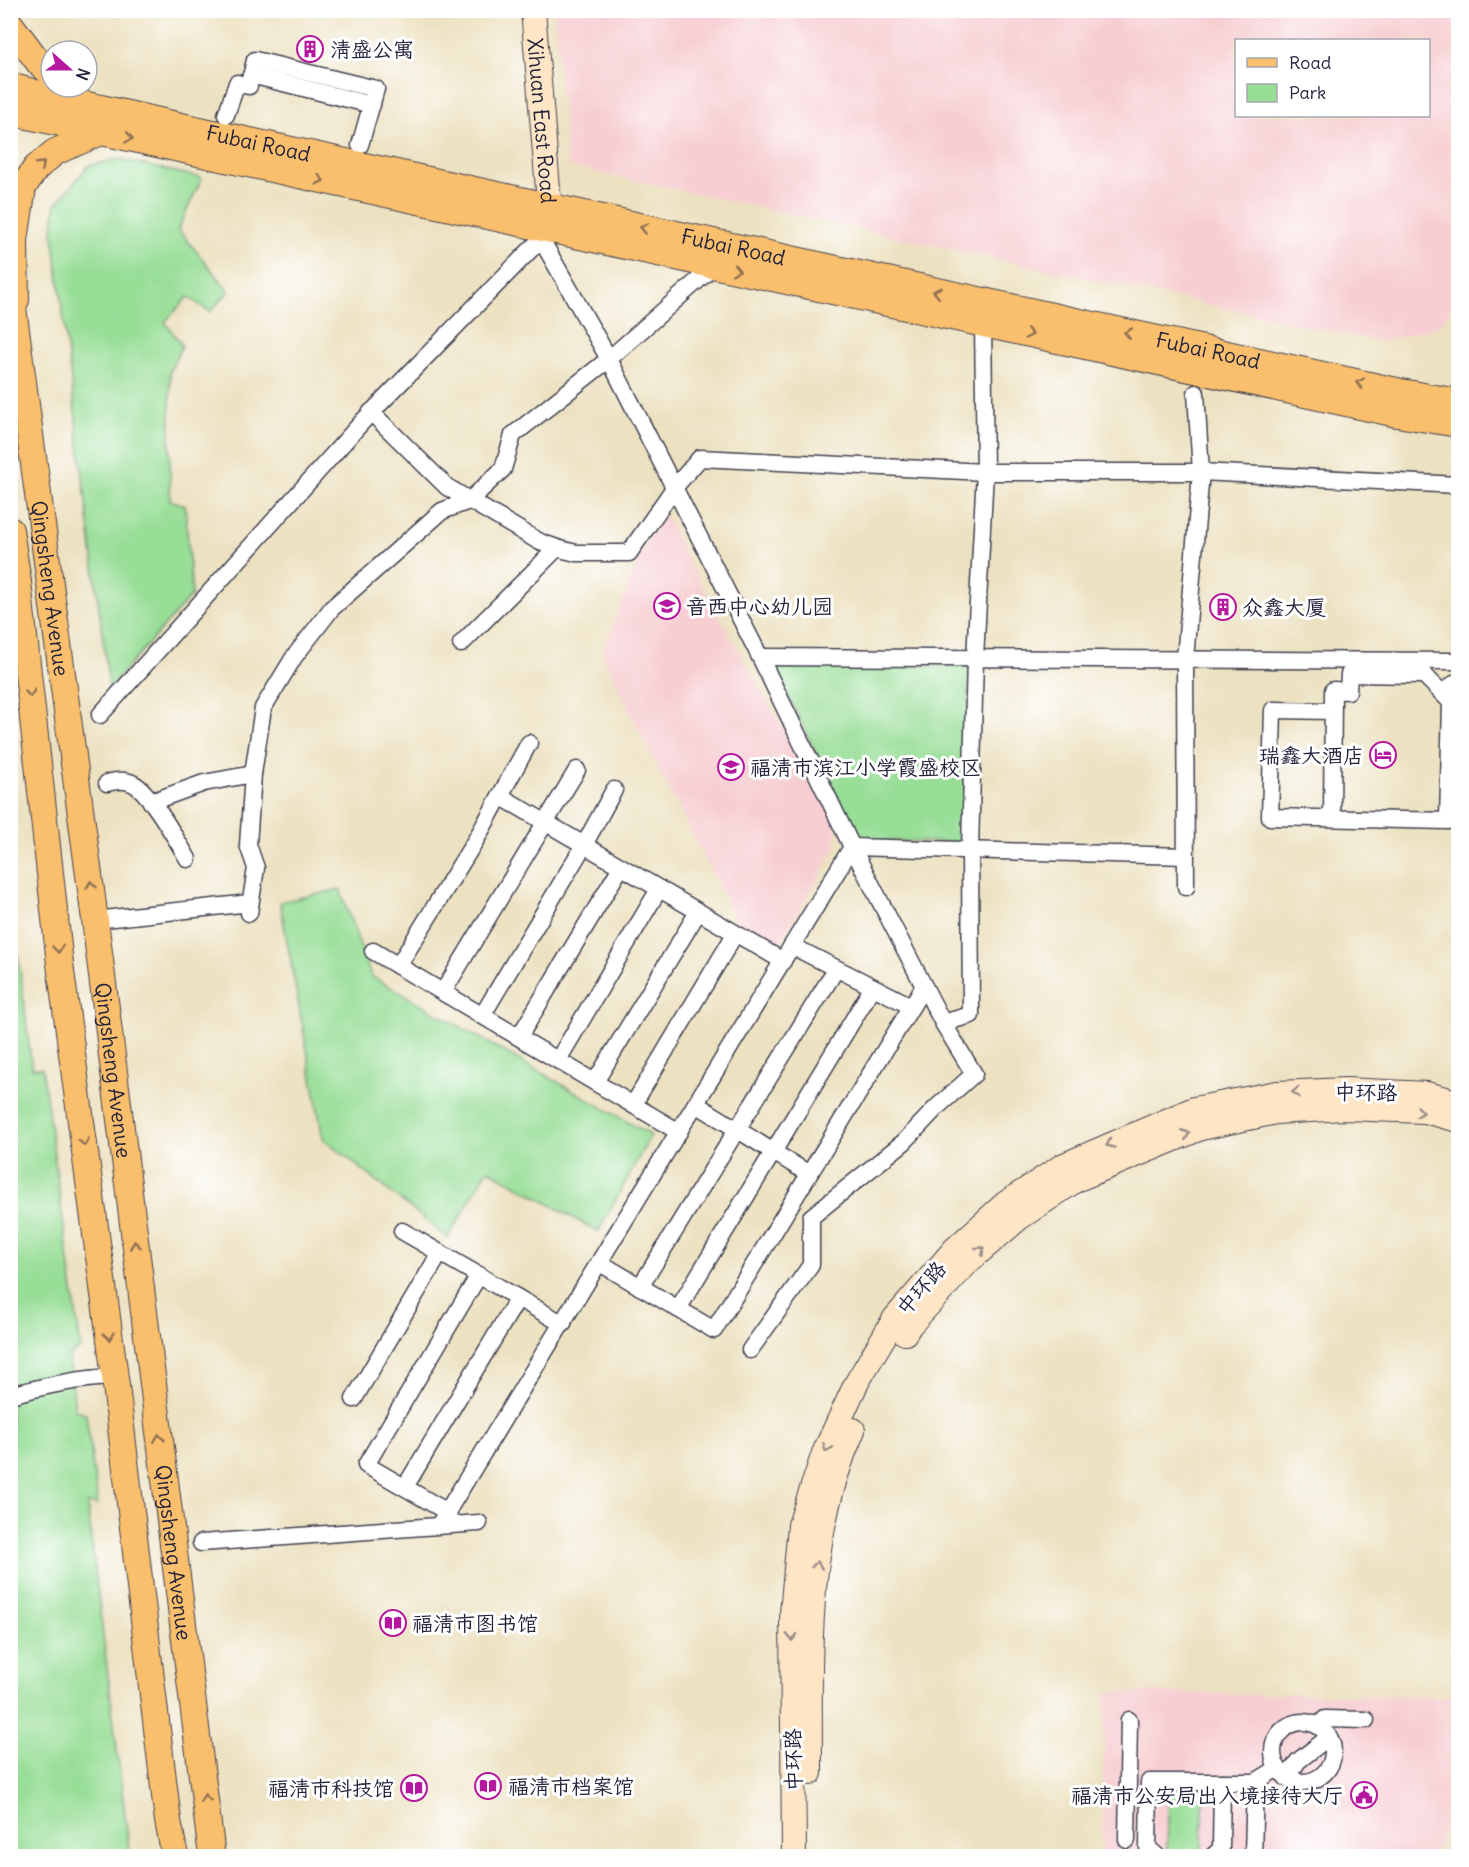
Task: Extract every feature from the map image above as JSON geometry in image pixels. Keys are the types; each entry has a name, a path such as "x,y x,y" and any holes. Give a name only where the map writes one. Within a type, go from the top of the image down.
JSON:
{"main road":[{"path":"10,24 39,63"},
{"name":"Fubai Road","path":"10,86 181,126 543,223 983,324 1399,403 1458,402"},
{"path":"99,96 146,109 181,126"},
{"name":"Fubai Road","path":"10,112 1399,403 1458,424"},
{"path":"16,322 15,240 23,186 36,168 55,153 101,132"},
{"name":"Qingsheng Avenue","path":"10,285 95,920 212,1857"},
{"path":"1399,403 1458,381"},
{"path":"1399,403 1458,442"},
{"name":"Qingsheng Avenue","path":"10,530 14,582 60,964 115,1377 168,1821 175,1857"}],"street":[{"name":"Xihuan East Road","path":"518,10 543,223"},
{"name":"Xihuan East Road","path":"533,10 543,223"},
{"path":"225,115 237,83 249,86 255,60 376,89 360,145"},
{"path":"100,715 543,223 760,657 852,847 943,1023 974,1074 937,1107 904,1142 811,1217 811,1265 750,1350"},
{"path":"95,920 250,908 256,868 248,845 253,774 263,708 300,648 332,608 442,511 469,501 503,470 513,435 609,359 705,274"},
{"path":"943,1023 971,1015 970,850 975,658 985,472 983,324"},
{"path":"1186,887 1185,659 1201,472 1196,393"},
{"path":"371,412 447,487 540,542 576,553 629,553 674,488 700,458 985,472 1201,472 1458,485"},
{"path":"461,644 557,548"},
{"path":"760,657 1458,661"},
{"path":"1332,818 1333,711 1333,690 1348,691 1349,674 1424,675 1451,702 1453,821 1270,817 1273,710 1333,711"},
{"path":"1442,693 1458,681"},
{"path":"398,966 477,838 529,743"},
{"path":"443,992 577,770"},
{"path":"151,802 204,783 253,774"},
{"path":"106,783 119,780 133,783 146,793 188,859"},
{"path":"482,1016 584,845 614,790"},
{"path":"500,796 783,961"},
{"path":"852,847 1186,856"},
{"path":"444,1519 852,847"},
{"path":"519,1037 621,867"},
{"path":"558,1060 659,889"},
{"path":"595,1082 698,912"},
{"path":"633,1105 735,934"},
{"path":"792,946 911,1006"},
{"path":"373,951 679,1132"},
{"path":"640,1287 836,969"},
{"path":"600,1263 714,1330 924,986"},
{"path":"678,1309 873,987"},
{"name":"中环路","path":"801,1856 792,1613 800,1525 825,1453 856,1384 895,1318 954,1250 1006,1203 1062,1166 1194,1109 1277,1093 1346,1090 1427,1094 1458,1102"},
{"path":"696,1104 809,1174"},
{"name":"中环路","path":"801,1856 810,1615 821,1530 840,1459 870,1391 910,1326 969,1261 1019,1218 1076,1180 1201,1128 1276,1112 1344,1108 1424,1111 1458,1120"},
{"path":"402,1231 563,1324"},
{"path":"354,1399 440,1253"},
{"path":"444,1519 405,1487 366,1465 479,1275"},
{"path":"405,1487 518,1298"},
{"path":"10,1395 48,1385 98,1377 115,1377"},
{"path":"201,1544 444,1519 479,1523"},
{"path":"1324,1732 1300,1722 1283,1729 1273,1745 1273,1755 1282,1773 1297,1782 1307,1782 1317,1778 1331,1763 1333,1753 1324,1732 1325,1719 1366,1720"},
{"path":"1127,1840 1129,1720"},
{"path":"1128,1781 1255,1782 1282,1773 1298,1761 1324,1732"},
{"path":"1149,1782 1148,1848 1156,1857"},
{"path":"1213,1857 1221,1849 1222,1782"},
{"path":"1253,1857 1255,1782"}],"shaded area":[{"path":"554,11 1458,11 1458,293 1441,325 1381,342 567,166"},
{"name":"福清市滨江小学霞盛校区","path":"666,516 687,559 836,823 836,848 776,950 741,930 629,711 602,653 646,540"},
{"path":"1105,1692 1457,1697 1455,1804 1433,1856 1102,1856"}],"green space":[{"path":"119,159 202,178 178,229 229,291 210,312 188,297 165,322 182,345 170,371 170,500 185,505 192,595 109,688 53,233 55,206 88,166"},
{"path":"773,665 969,666 964,842 859,841"},
{"path":"340,889 371,976 651,1135 598,1232 488,1169 448,1238 323,1138 280,902"},
{"path":"11,896 32,1068 42,1068 81,1348 69,1356 75,1410 86,1413 98,1505 87,1504 130,1856 11,1856"},
{"path":"1169,1785 1204,1786 1202,1853 1167,1852"}],"place":[{"name":"清盛公寓","path":"310,49"},
{"name":"音西中心幼儿园","path":"667,606"},
{"name":"众鑫大厦","path":"1223,607"},
{"name":"瑞鑫大酒店","path":"1383,755"},
{"name":"福清市滨江小学霞盛校区","path":"731,767"},
{"name":"福清市图书馆","path":"393,1623"},
{"name":"福清市档案馆","path":"488,1786"},
{"name":"福清市科技馆","path":"414,1788"},
{"name":"福清市公安局出入境接待大厅","path":"1364,1795"}]}
